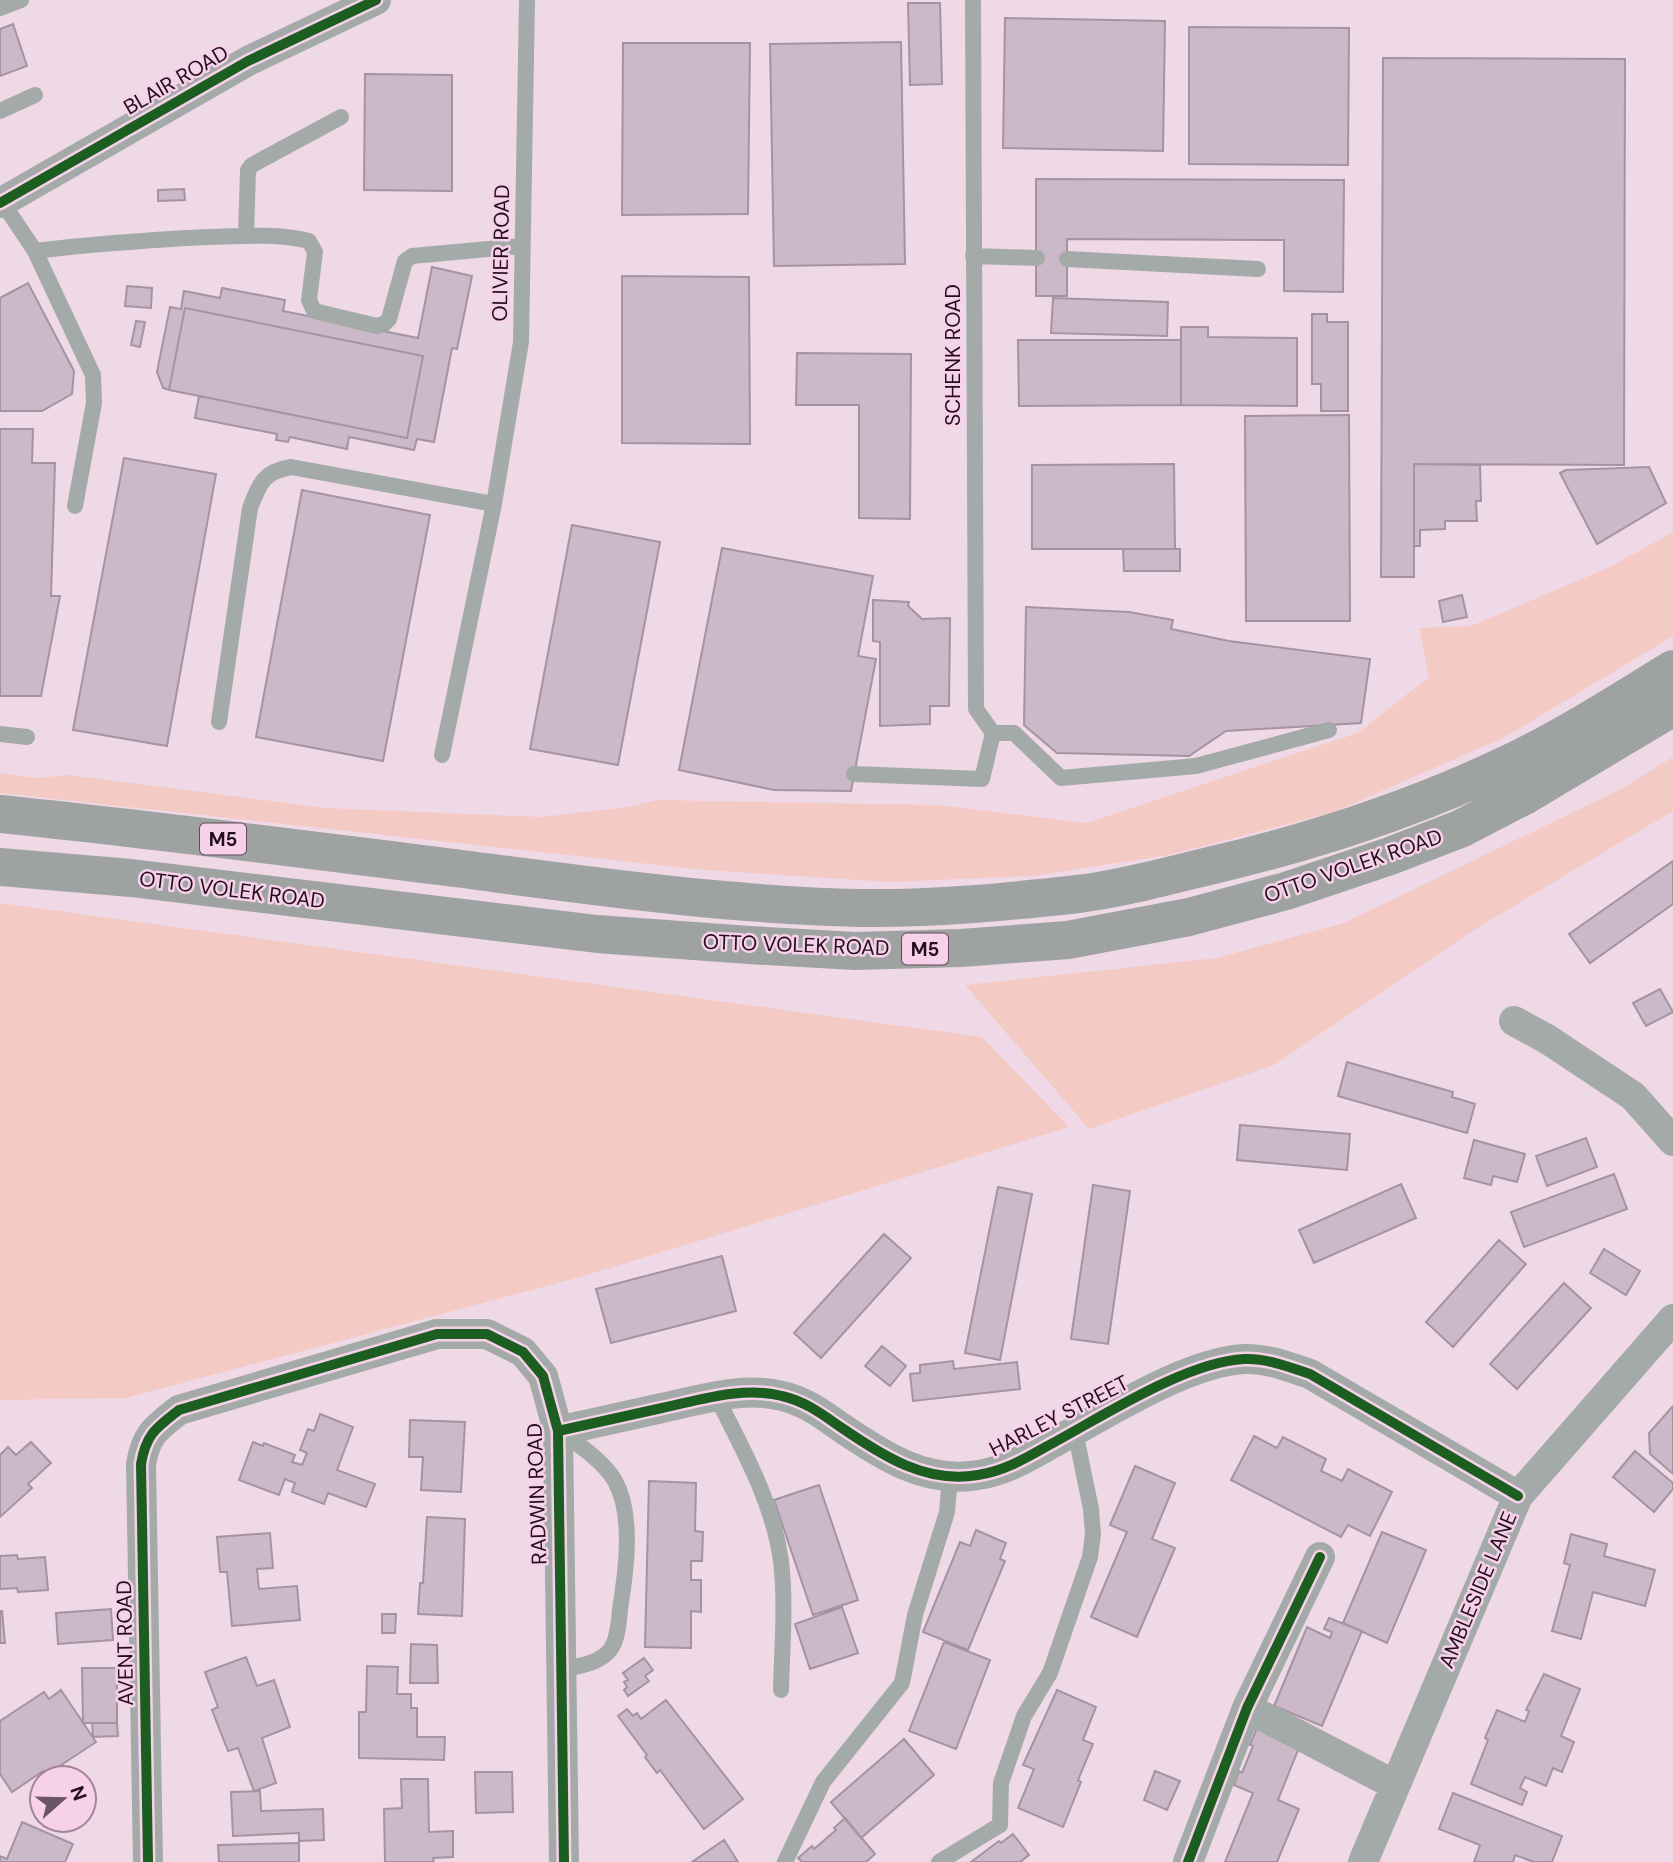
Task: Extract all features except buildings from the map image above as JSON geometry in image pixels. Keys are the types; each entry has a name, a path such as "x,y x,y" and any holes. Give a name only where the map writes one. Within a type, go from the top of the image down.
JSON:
{"main road":[{"name":"OTTO VOLEK ROAD","path":"0,814 174,833 594,887 750,902 863,908 979,904 1083,893 1183,873 1280,849 1378,818 1510,764 1604,712 1673,669"},
{"name":"OTTO VOLEK ROAD","path":"0,867 131,878 597,934 749,945 855,951 961,948 1068,940 1189,917 1286,891 1460,829 1526,795 1673,707"}],"street":[{"name":"BLAIR ROAD","path":"1,202 248,61 376,0"},
{"path":"1514,1021 1547,1039 1633,1096 1673,1141"},
{"name":"AMBLESIDE LANE","path":"1363,1862 1518,1496 1673,1320"},
{"name":"RADWIN ROAD","path":"156,1427 179,1410 437,1334 487,1334 523,1352 544,1376 558,1431 564,1862"},
{"name":"HARLEY STREET","path":"558,1431 716,1396 756,1392 783,1396 812,1407 870,1448 898,1463 929,1474 950,1477 978,1475 1010,1466 1178,1377 1215,1363 1245,1359 1276,1362 1310,1374 1518,1496"},
{"name":"AVENT ROAD","path":"148,1862 141,1464 145,1443 156,1427"},
{"path":"1188,1862 1247,1708 1321,1557"},
{"path":"1247,1708 1395,1785"}],"lane":[{"path":"0,8 21,0"},
{"name":"OLIVIER ROAD","path":"442,755 494,503 521,342 527,0"},
{"name":"SCHENK ROAD","path":"973,0 976,709 993,733"},
{"path":"0,111 35,95"},
{"path":"246,236 248,170 252,165 341,117"},
{"path":"1,202 34,251 93,375 94,403 75,506"},
{"path":"34,251 113,241 296,237 309,241 315,252 309,300 314,311 377,326 389,319 405,261 412,256 522,246"},
{"path":"973,256 1037,258"},
{"path":"1067,259 1258,269"},
{"path":"219,722 250,508 261,482 273,470 291,467 494,503"},
{"path":"854,774 982,779 993,733 1014,733 1061,778 1196,766 1329,730"},
{"path":"0,734 27,737"},
{"path":"716,1396 760,1485 780,1558 783,1589 781,1690"},
{"path":"558,1431 580,1444 614,1480 623,1503 626,1532 626,1573 612,1649 601,1659 561,1670"},
{"path":"939,1862 1000,1825 1001,1783 1024,1716 1050,1673 1090,1557 1093,1534 1091,1509 1075,1431"},
{"path":"785,1862 823,1782 902,1683 915,1615 947,1512 950,1477"}],"shaded area":[{"path":"1673,532 1673,636 1505,737 1334,812 1169,855 1032,876 890,882 704,870 0,793 0,773 38,778 69,775 326,808 542,817 628,807 657,800 937,805 1086,823 1358,733 1429,677 1419,628 1471,626 1610,567"},
{"path":"1673,757 1673,811 1474,930 1274,1065 1089,1129 965,985 1217,958 1344,923 1621,789"},
{"path":"0,903 982,1037 1069,1127 584,1276 126,1398 0,1400"}],"cycle path":[{"path":"0,203 248,61 376,0"},
{"path":"148,1862 141,1464 149,1438 179,1410 437,1334 487,1334 523,1352 543,1376 558,1431 564,1862"},
{"path":"558,1431 722,1395 767,1393 806,1405 889,1458 923,1471 959,1477 978,1475 1016,1463 1171,1380 1221,1362 1253,1359 1310,1374 1518,1496"},
{"path":"1188,1862 1247,1708 1320,1557"}]}
